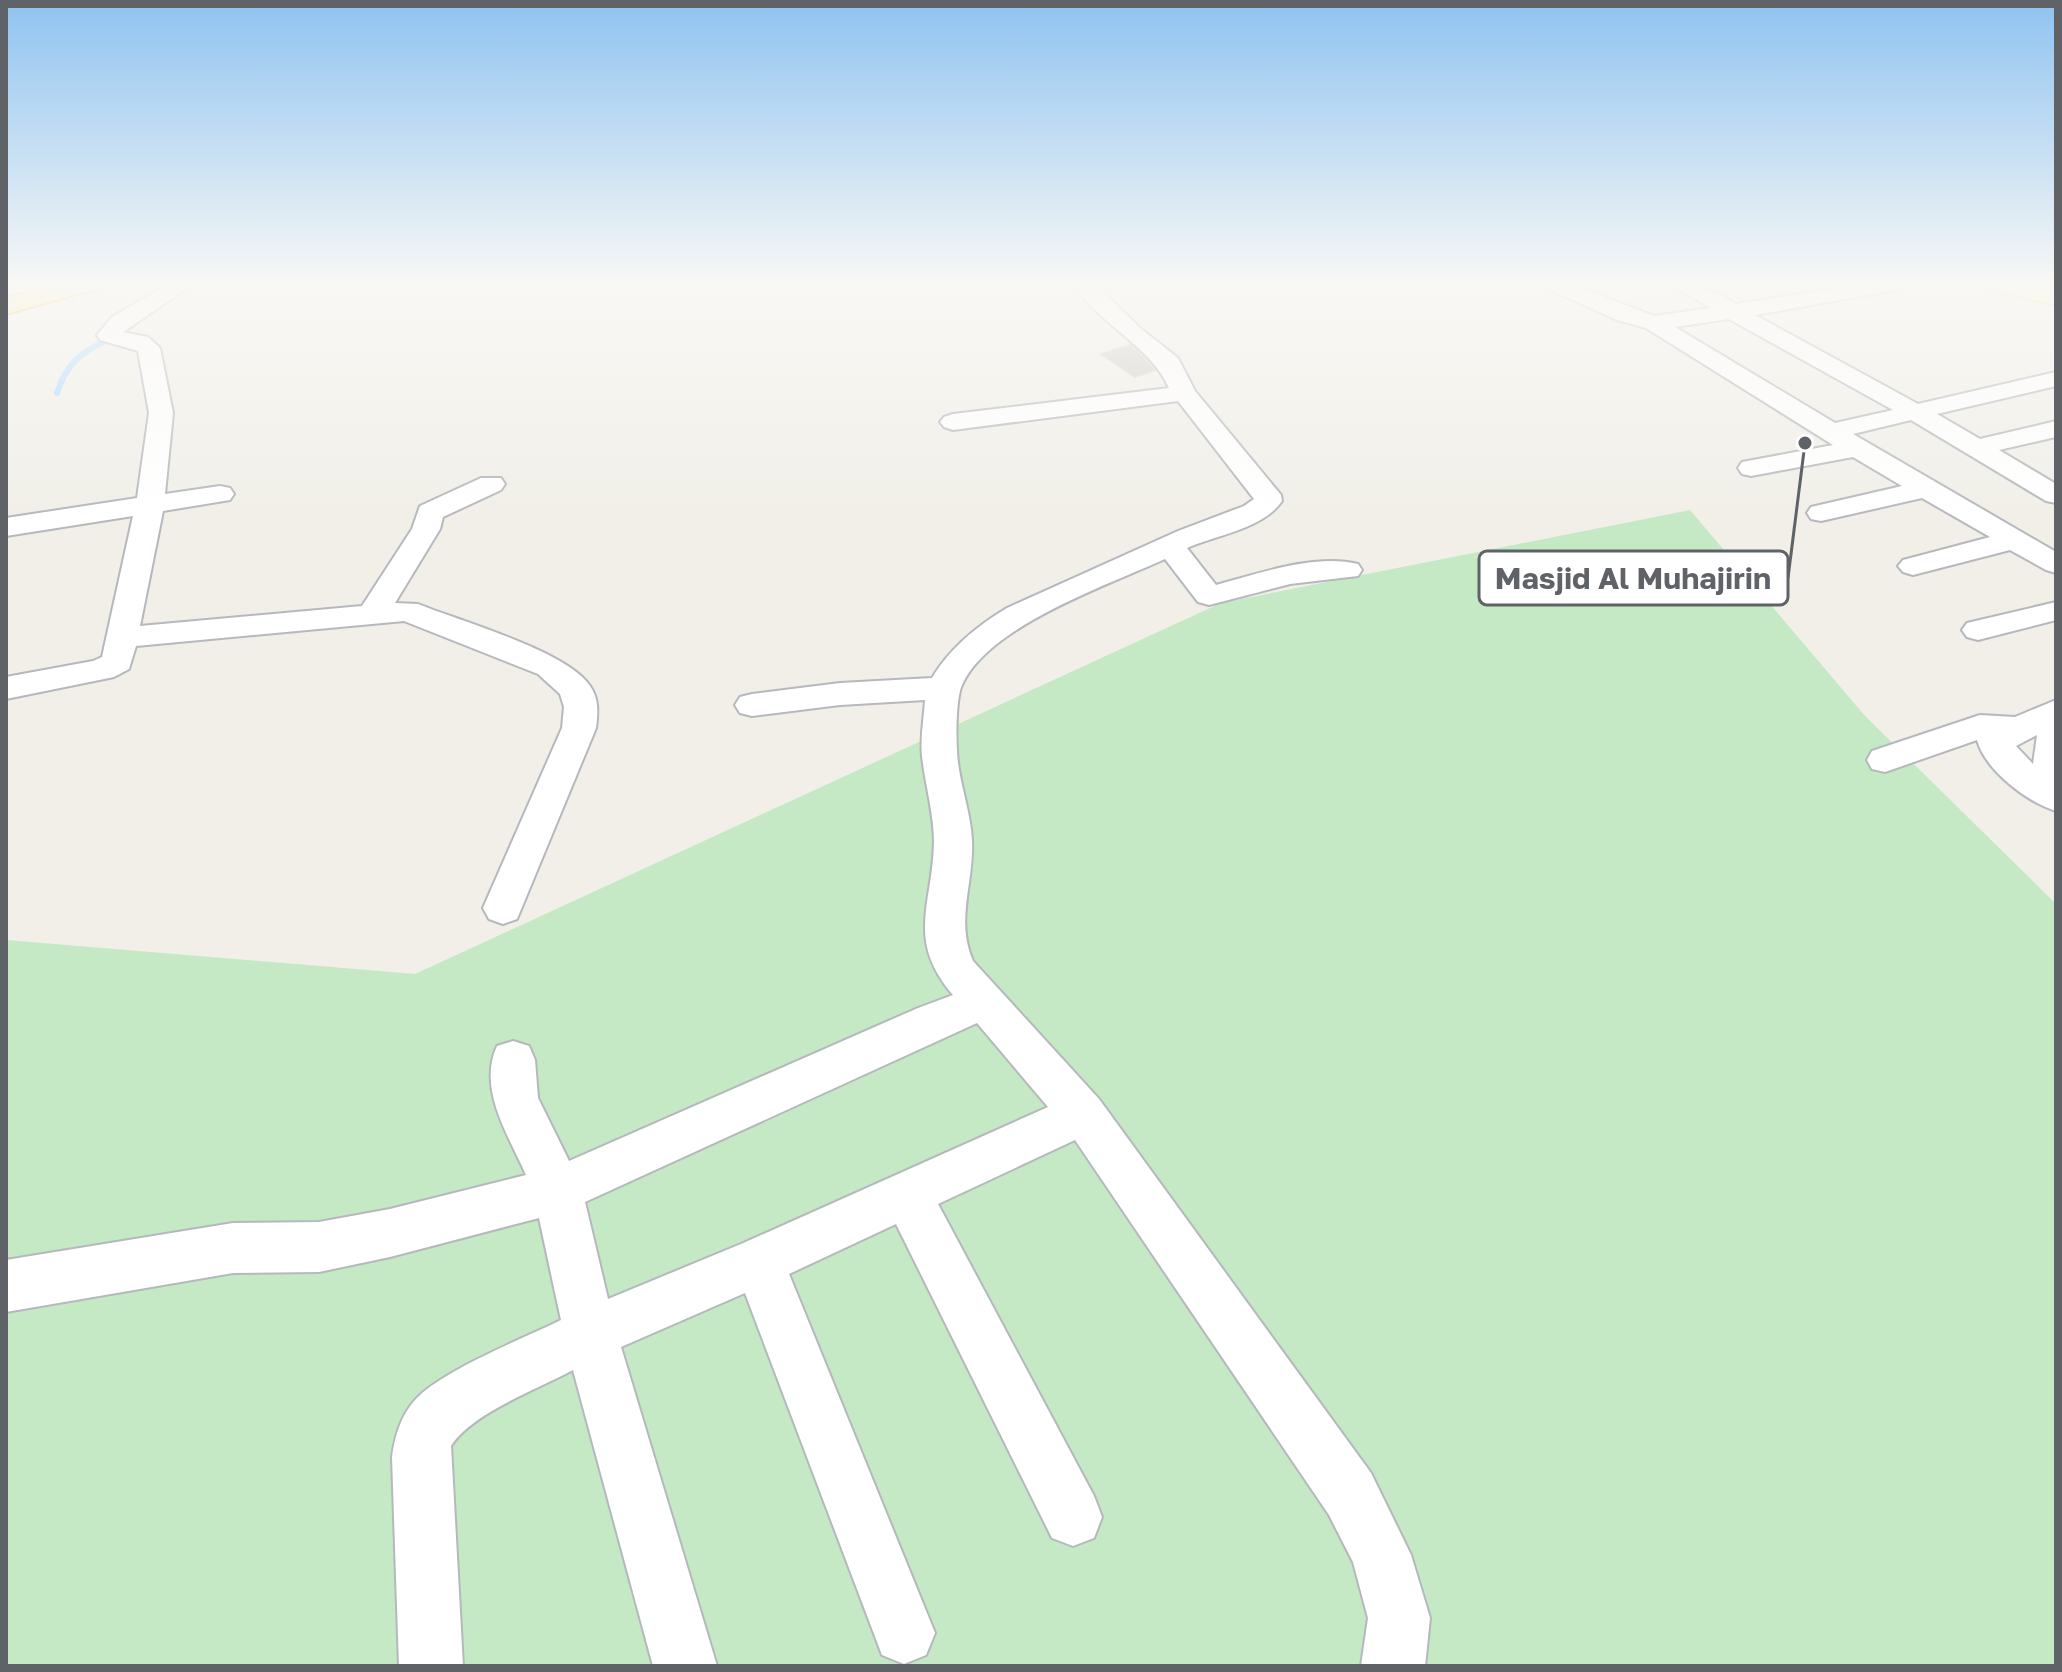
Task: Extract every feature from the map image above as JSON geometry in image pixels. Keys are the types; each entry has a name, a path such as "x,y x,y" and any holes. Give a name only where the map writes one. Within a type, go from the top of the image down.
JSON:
{"street":[{"path":"6,688 108,668 117,662 150,504 161,413 151,361"},
{"path":"1168,361 1184,393 1267,495 1268,501 1254,512 1030,609 993,630 954,669 943,688 939,752 953,841 943,926 947,948 957,971 1083,1114 1350,1494 1381,1555 1399,1618 1393,1666"},
{"path":"1717,361 1857,448 2056,564"},
{"path":"1823,361 2056,495"},
{"path":"1834,431 2056,379"},
{"path":"953,422 1184,393"},
{"path":"1975,448 2056,429"},
{"path":"1751,468 1857,448"},
{"path":"374,612 426,529 430,512 491,484"},
{"path":"1821,513 1928,488"},
{"path":"6,527 220,494"},
{"path":"1913,566 2017,539"},
{"path":"1170,546 1209,596 1289,575 1347,570"},
{"path":"124,637 407,611 550,667 576,690 581,707 579,728 503,908"},
{"path":"1978,630 2056,611"},
{"path":"752,705 840,694 943,688"},
{"path":"2052,795 2015,769 1994,742 2056,711"},
{"path":"2052,795 2056,718"},
{"path":"1885,760 1980,727 2016,729"},
{"path":"6,1286 233,1248 319,1247 390,1233 558,1190 933,1021 985,1002"},
{"path":"513,1060 515,1099 558,1190 590,1333 685,1666"},
{"path":"431,1666 421,1457 423,1438 437,1417 458,1401 590,1333 759,1262 1083,1114"},
{"path":"906,1193 1073,1517"},
{"path":"759,1262 904,1633"}],"green space":[{"path":"1690,510 1865,716 2056,904 2056,1666 6,1666 6,940 415,974 1221,603"}],"building":[{"path":"1111,361 1146,361 1155,370 1135,377"}],"waterway":[{"path":"57,393 75,361"}],"place":[{"name":"Masjid Al Muhajirin","path":"1805,443"}]}
